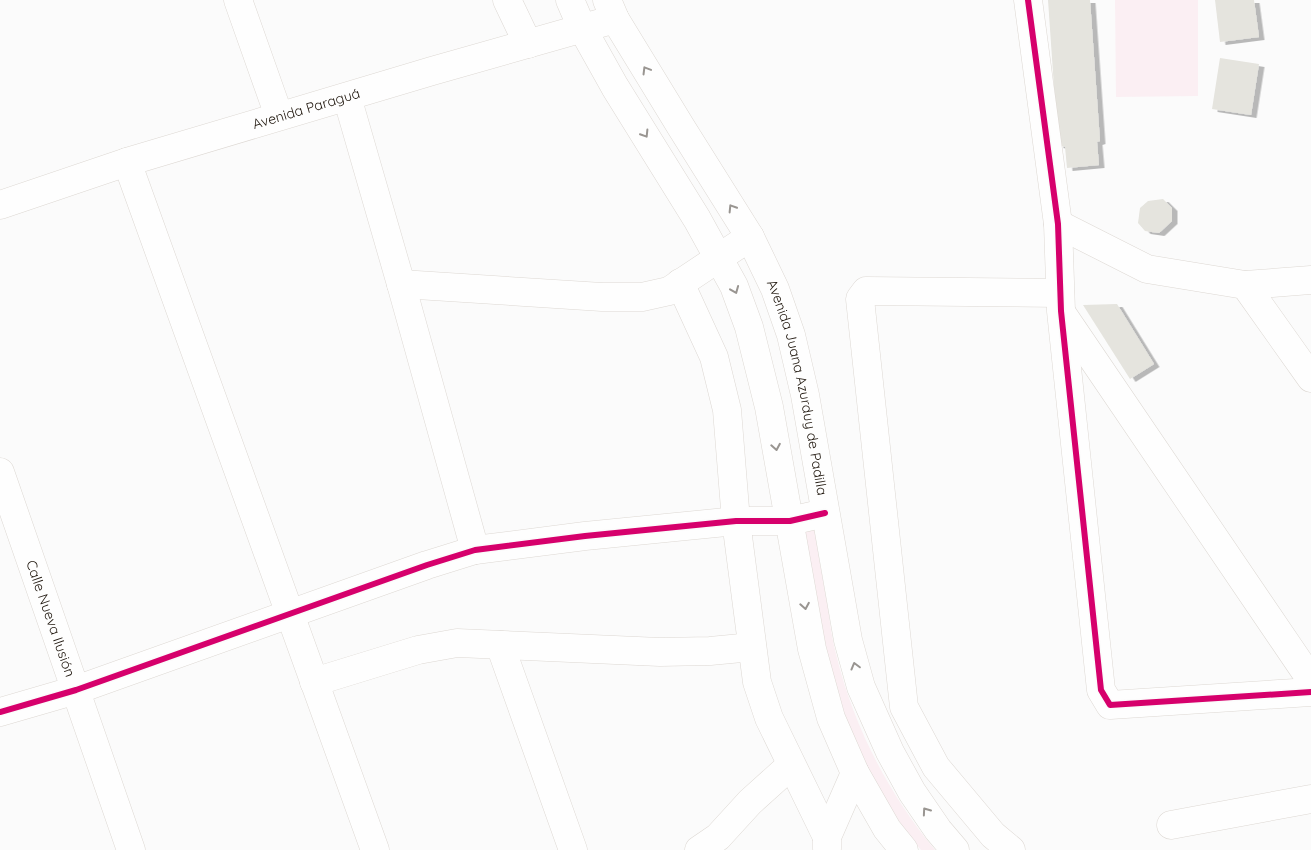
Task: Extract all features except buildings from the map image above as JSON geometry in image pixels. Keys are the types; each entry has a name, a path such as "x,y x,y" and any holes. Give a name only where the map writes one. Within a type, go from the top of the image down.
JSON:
{"main road":[{"path":"238,0 279,116"},
{"path":"508,0 528,44"},
{"path":"570,0 582,28 697,219 734,286 749,328 769,407 812,649 831,718 855,773 887,829 904,850"},
{"path":"1028,0 1058,224 1061,302 1101,690 1110,705 1311,692"},
{"name":"Avenida Paraguá","path":"0,206 127,162 582,28 611,9"},
{"name":"Avenida Juana Azurduy de Padilla","path":"611,9 681,127 750,237 775,289 791,335 805,396 848,640 861,687 890,752 912,792 938,830 955,850"},
{"path":"347,97 476,550"},
{"path":"127,162 375,850"},
{"path":"1058,224 1147,269 1245,285 1311,280"},
{"path":"401,284 602,298 642,298 669,291 750,237"},
{"path":"680,283 714,357 726,410 736,521 757,682 769,718 827,844"},
{"path":"1245,285 1311,378"},
{"path":"1011,850 993,835 936,767 904,707 860,299 866,291 1061,302"},
{"path":"1061,302 1311,680"},
{"name":"Calle Nueva Ilusión","path":"0,472 131,850"},
{"path":"0,712 76,690 427,565 476,550 585,536 736,521 790,521 825,513"},
{"path":"314,682 418,650 457,643 660,652 710,651 752,647"},
{"path":"500,645 573,850"},
{"path":"699,850 718,837 750,802 791,765"},
{"path":"827,844 855,773"},
{"path":"1171,825 1311,799"}],"shaded area":[{"path":"1115,0 1198,0 1198,96 1116,97"},
{"path":"814,525 833,643 852,707 874,757 888,782 902,805 935,850 921,850 907,833 874,783 852,738 822,639 803,528"}],"cycle path":[{"path":"1028,0 1058,224 1061,311 1101,690 1110,705 1311,692"},
{"path":"0,712 76,690 427,565 475,550 585,536 736,521 790,521 825,513"}]}
